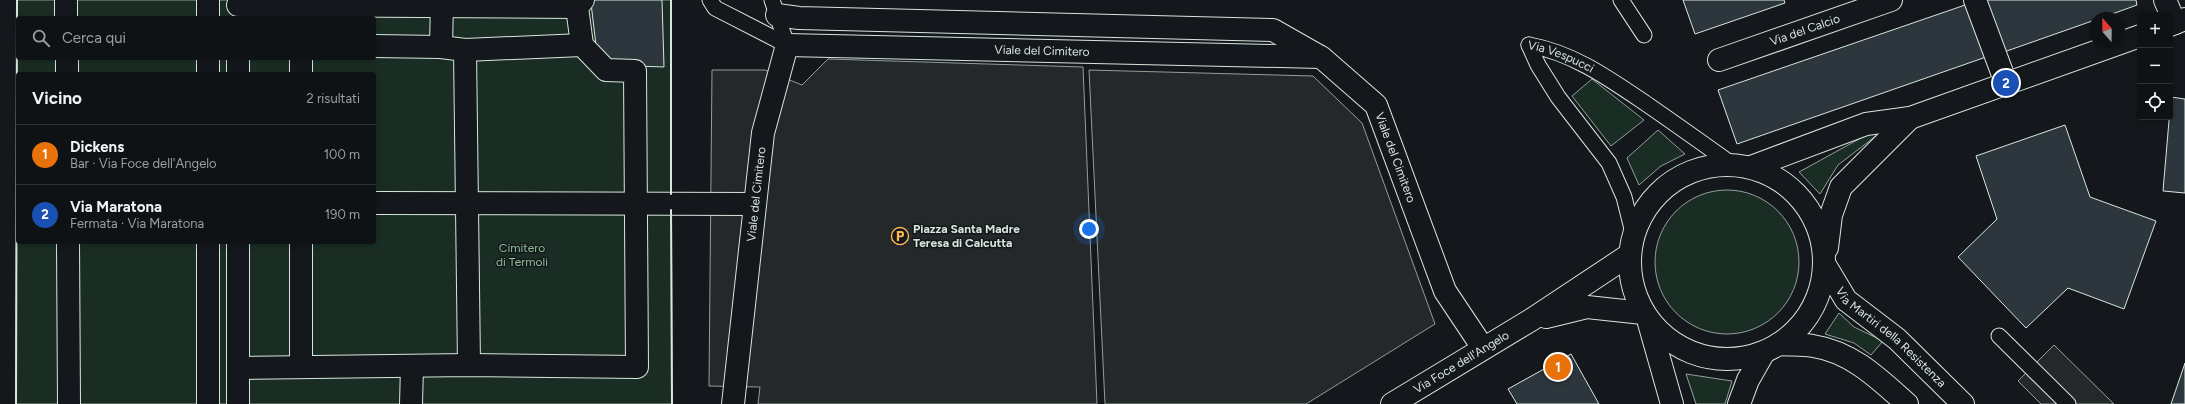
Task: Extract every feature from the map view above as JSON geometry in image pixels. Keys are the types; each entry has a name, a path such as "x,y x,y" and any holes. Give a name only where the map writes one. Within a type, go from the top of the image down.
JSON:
{"street":[{"path":"66,0 66,16"},
{"path":"208,0 208,16"},
{"name":"Via del Calcio","path":"1719,60 1891,0"},
{"path":"1975,0 2006,83"},
{"path":"2165,0 2177,22"},
{"path":"238,8 300,3 580,4 582,45 606,70 635,71 637,367 469,365 238,368"},
{"path":"441,47 442,3"},
{"path":"774,7 800,18 1273,30 1321,57"},
{"path":"1742,166 1866,124 1910,118 2137,37"},
{"path":"376,46 441,47 465,50 582,45"},
{"name":"Viale del Cimitero","path":"733,404 763,133 787,45 1321,57 1376,105 1445,291 1483,348"},
{"path":"465,50 469,365"},
{"path":"66,60 67,72"},
{"path":"208,60 208,72"},
{"path":"238,60 238,72"},
{"path":"301,60 301,72"},
{"path":"1825,265 1831,215 1841,187 1910,118"},
{"name":"Via Martiri della Resistenza","path":"1772,348 1793,334 1805,321 1819,294 1825,265 1819,228 1810,210 1787,184 1770,174 1742,166 1707,166 1689,172 1672,181 1650,201 1640,216 1633,233 1629,255 1631,283 1646,317 1667,340 1682,349 1699,356 1716,360 1734,359 1772,348 1813,346 1841,354 1871,372 1907,404"},
{"path":"376,204 755,204"},
{"path":"68,244 68,404"},
{"path":"208,244 208,404"},
{"path":"238,244 238,404"},
{"path":"302,244 302,367"},
{"name":"Via Foce dell'Angelo","path":"1392,404 1531,320 1629,255"},
{"name":"Via Martiri della Resistenza","path":"1825,265 1846,300 1897,339 1963,404"},
{"name":"Via Foce dell'Angelo","path":"1531,320 1586,307 1646,317"},
{"path":"1646,317 1672,404"},
{"path":"1739,404 1748,380 1772,348"},
{"path":"411,404 412,366"}],"lane":[{"path":"710,0 715,8 787,45"},
{"path":"1621,0 1644,35"},
{"path":"774,7 787,45"},
{"name":"Via Vespucci","path":"1633,233 1624,197 1609,163 1558,97 1538,65 1530,45 1551,49 1580,62 1614,81 1742,166"},
{"path":"1999,336 2068,404"}],"green space":[{"name":"Cimitero di Termoli","path":"17,0 671,0 672,404 16,404 16,244 376,244 376,72 17,72 17,60 376,60 376,16 17,16"},
{"path":"1592,79 1644,120 1611,146 1572,96"},
{"path":"1881,127 1885,129 1838,165 1820,194 1799,172"},
{"path":"1658,130 1685,154 1661,166 1639,185 1627,158"},
{"path":"1720,190 1734,190 1748,193 1767,202 1783,216 1796,241 1799,262 1798,276 1793,290 1783,308 1773,318 1748,331 1734,334 1720,334 1706,331 1687,322 1671,308 1658,283 1655,269 1655,255 1658,241 1667,222 1681,206 1706,193"},
{"path":"1839,313 1854,327 1883,341 1871,355 1854,343 1825,334"},
{"path":"1686,374 1732,381 1725,404 1696,404"}],"shaded area":[{"name":"Piazza Santa Madre Teresa di Calcutta","path":"828,59 1083,67 1097,404 758,404 760,387 709,386 712,70 765,70 802,85"},
{"path":"1089,70 1313,76 1362,123 1435,324 1306,404 1105,404"},
{"path":"2054,345 2114,404 2041,404 2018,381"}],"building":[{"path":"592,0 662,0 664,67 608,65 597,54 591,3"},
{"path":"1683,0 1784,0 1785,3 1695,34"},
{"path":"1986,0 2136,0 2137,5 2118,12 2089,12 2089,22 2004,52"},
{"path":"1968,4 1986,57 1737,144 1718,90"},
{"path":"2173,97 2185,99 2185,193 2163,191 2169,120 2173,120"},
{"path":"2065,125 2090,197 2156,221 2124,309 2068,288 2026,328 1958,257 1997,219 1976,156"},
{"path":"1571,354 1599,404 1517,404 1508,389"},
{"path":"2185,363 2185,404 2171,404"}],"wall":[{"path":"17,0 17,16"},
{"path":"671,0 671,194"},
{"path":"17,60 17,72"},
{"path":"671,210 672,404"},
{"path":"16,244 16,404"}],"place":[{"name":"Via Maratona","path":"2006,83"},
{"name":"Piazza Santa Madre Teresa di Calcutta","path":"900,236"},
{"name":"Dickens","path":"1558,367"}]}
